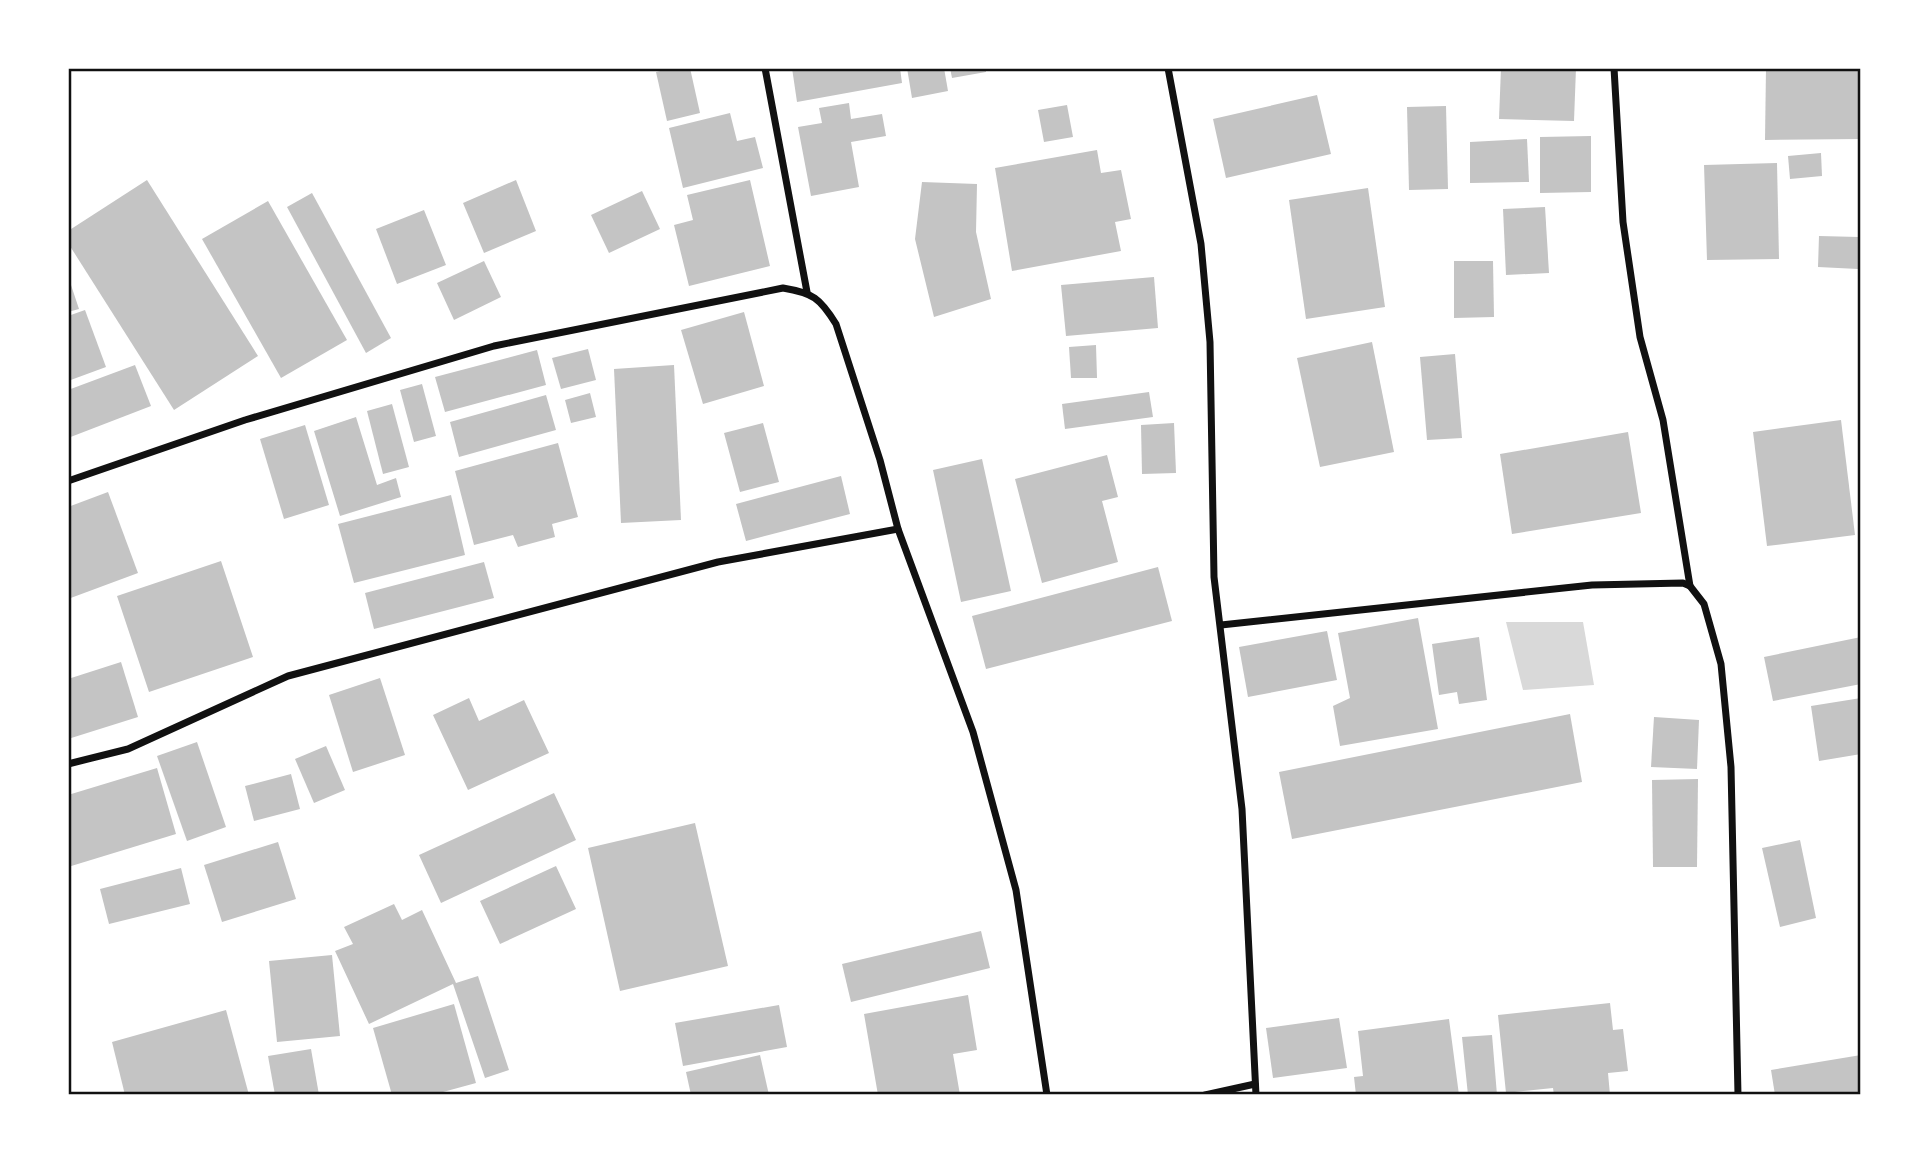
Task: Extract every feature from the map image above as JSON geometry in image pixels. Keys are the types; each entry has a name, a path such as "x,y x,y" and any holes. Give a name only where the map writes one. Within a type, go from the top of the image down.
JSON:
{"street":[{"path":"765,68 807,292"},
{"path":"1168,68 1201,244 1207,305 1210,342 1211,513 1242,809 1256,1095"},
{"path":"1614,68 1623,222 1640,337 1663,420 1690,586 1704,604 1721,664 1731,767 1738,1095"},
{"path":"68,481 245,420 494,346 783,288 807,292 824,304 835,324 880,460 898,530 973,732 1016,890 1047,1095"},
{"path":"68,764 128,749 288,676 718,562 898,530"},
{"path":"1221,625 1592,585 1683,583 1690,586"},
{"path":"1205,1095 1255,1084"}],"shaded area":[{"path":"1506,622 1583,622 1594,685 1523,690"}],"building":[{"path":"690,68 700,113 667,121 656,72"},
{"path":"792,68 900,68 902,83 797,102"},
{"path":"907,68 944,68 948,91 912,98"},
{"path":"950,68 986,68 986,72 952,78"},
{"path":"1501,68 1576,68 1574,121 1499,119"},
{"path":"1766,68 1861,68 1861,139 1765,140"},
{"path":"1317,95 1331,154 1226,178 1213,119"},
{"path":"849,103 851,119 882,114 886,136 851,142 859,187 811,196 798,127 822,123 819,108"},
{"path":"1067,105 1073,137 1044,142 1038,110"},
{"path":"1446,106 1448,189 1409,190 1407,107"},
{"path":"730,113 737,141 755,137 763,168 683,188 669,128"},
{"path":"1591,136 1591,192 1540,193 1540,137"},
{"path":"1527,139 1529,182 1470,183 1470,142"},
{"path":"1097,150 1101,173 1121,170 1131,219 1115,222 1121,251 1012,271 995,168"},
{"path":"1821,153 1822,176 1790,179 1788,156"},
{"path":"1777,163 1779,259 1707,260 1704,165"},
{"path":"147,180 258,356 174,410 68,243 68,231"},
{"path":"516,180 536,231 484,253 463,203"},
{"path":"750,180 770,266 689,286 674,225 693,220 687,195"},
{"path":"922,182 977,184 976,232 991,299 934,317 915,239"},
{"path":"1368,188 1385,307 1306,319 1289,200"},
{"path":"642,191 660,229 609,253 591,215"},
{"path":"312,193 391,338 366,353 287,207"},
{"path":"268,201 347,340 281,378 202,239"},
{"path":"1545,207 1549,273 1506,275 1503,209"},
{"path":"424,210 446,265 397,284 376,229"},
{"path":"1819,236 1859,237 1858,269 1818,267"},
{"path":"484,261 501,297 454,320 437,283"},
{"path":"1454,261 1493,261 1494,317 1454,318"},
{"path":"68,276 79,309 68,312"},
{"path":"1154,277 1158,328 1066,336 1061,285"},
{"path":"85,310 106,367 68,381 68,316"},
{"path":"744,312 764,386 703,404 681,330"},
{"path":"1372,342 1394,452 1320,467 1297,358"},
{"path":"1096,345 1097,378 1071,378 1069,347"},
{"path":"588,349 596,380 561,389 552,358"},
{"path":"537,350 546,385 445,412 435,377"},
{"path":"1455,354 1462,438 1427,440 1420,357"},
{"path":"135,365 151,406 68,438 68,390"},
{"path":"674,365 681,520 621,523 614,369"},
{"path":"422,384 436,436 414,442 400,390"},
{"path":"1149,392 1153,417 1065,429 1062,404"},
{"path":"590,393 596,417 571,423 565,400"},
{"path":"546,395 556,430 459,457 450,422"},
{"path":"392,404 409,467 383,474 367,411"},
{"path":"356,417 377,485 396,478 401,497 340,516 314,431"},
{"path":"1841,420 1855,535 1767,546 1753,432"},
{"path":"763,423 779,482 740,492 724,433"},
{"path":"1174,423 1176,473 1142,474 1141,425"},
{"path":"305,425 329,505 284,519 260,439"},
{"path":"1628,432 1641,513 1512,534 1500,454"},
{"path":"558,443 578,517 552,524 555,537 518,547 513,535 474,545 455,471"},
{"path":"1107,455 1118,497 1102,501 1118,562 1042,583 1015,479"},
{"path":"982,459 1011,591 961,602 933,470"},
{"path":"841,476 850,514 746,541 736,504"},
{"path":"108,492 138,573 68,599 68,507"},
{"path":"451,495 465,555 354,583 338,524"},
{"path":"221,561 253,657 149,692 117,596"},
{"path":"484,562 494,598 374,629 365,593"},
{"path":"1158,567 1172,621 986,669 972,616"},
{"path":"1418,618 1438,729 1340,746 1333,706 1350,698 1338,633"},
{"path":"1327,631 1337,680 1248,697 1239,647"},
{"path":"1479,637 1487,700 1459,704 1457,692 1439,695 1432,644"},
{"path":"1861,637 1861,684 1773,701 1764,657"},
{"path":"121,662 138,717 68,739 68,679"},
{"path":"380,678 405,755 353,772 329,695"},
{"path":"469,698 479,721 524,700 549,753 468,790 433,715"},
{"path":"1861,698 1861,754 1819,761 1811,706"},
{"path":"1570,714 1582,782 1292,839 1279,772"},
{"path":"1654,717 1699,720 1697,769 1651,767"},
{"path":"197,742 226,827 187,841 157,756"},
{"path":"326,746 345,790 314,803 295,759"},
{"path":"157,768 176,834 68,867 68,795"},
{"path":"291,774 300,809 254,821 245,786"},
{"path":"1698,779 1697,867 1653,867 1652,780"},
{"path":"554,793 576,840 441,903 419,855"},
{"path":"695,823 728,966 620,991 588,848"},
{"path":"1800,840 1816,918 1780,927 1762,848"},
{"path":"278,842 296,899 222,922 204,865"},
{"path":"556,866 576,909 500,944 480,901"},
{"path":"181,868 190,904 109,924 100,889"},
{"path":"394,904 402,920 422,910 456,983 478,976 509,1070 485,1078 453,984 369,1024 335,951 353,944 344,927"},
{"path":"981,931 990,968 851,1002 842,964"},
{"path":"332,955 340,1036 277,1042 269,961"},
{"path":"968,995 977,1050 953,1054 960,1095 878,1095 864,1014"},
{"path":"1610,1003 1613,1030 1623,1029 1628,1071 1608,1073 1610,1095 1554,1095 1553,1088 1506,1093 1498,1015"},
{"path":"454,1004 476,1083 432,1095 392,1095 373,1028"},
{"path":"779,1005 787,1047 683,1066 675,1023"},
{"path":"226,1010 249,1095 125,1095 112,1042"},
{"path":"1339,1018 1347,1068 1273,1078 1266,1028"},
{"path":"1449,1019 1459,1095 1356,1095 1354,1077 1363,1076 1358,1031"},
{"path":"1492,1035 1497,1095 1468,1095 1462,1037"},
{"path":"311,1049 319,1095 275,1095 268,1056"},
{"path":"760,1055 769,1095 691,1095 686,1072"},
{"path":"1861,1055 1861,1093 1775,1095 1771,1070"}]}
